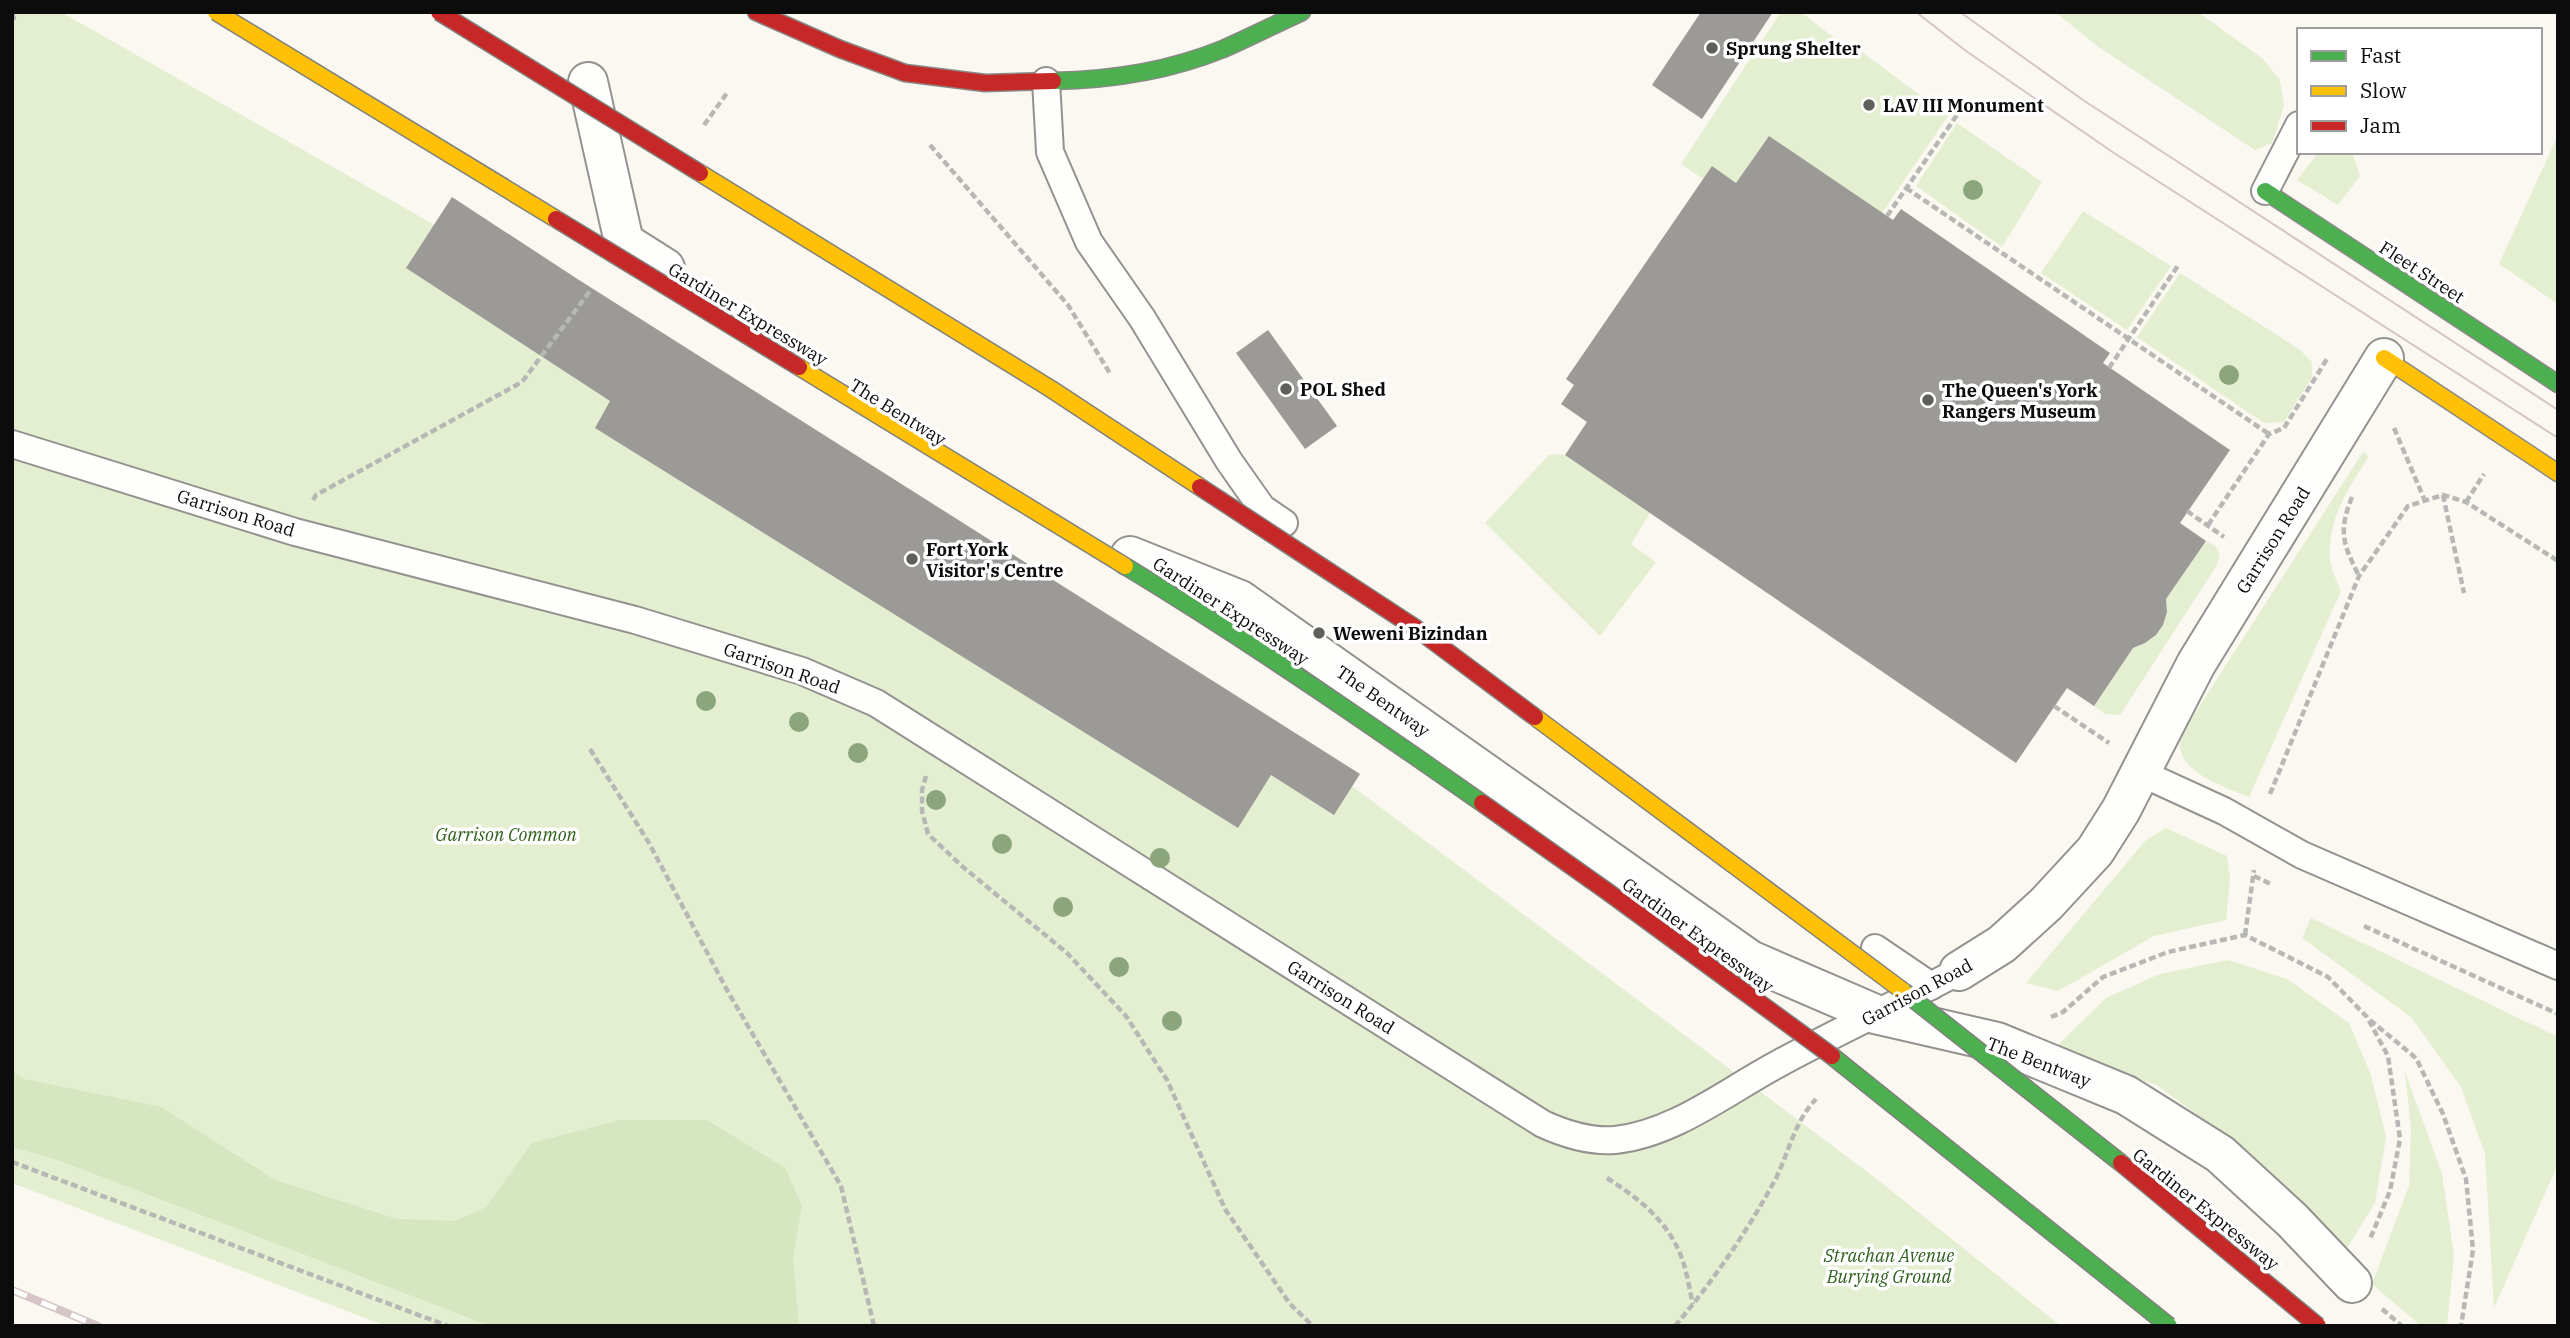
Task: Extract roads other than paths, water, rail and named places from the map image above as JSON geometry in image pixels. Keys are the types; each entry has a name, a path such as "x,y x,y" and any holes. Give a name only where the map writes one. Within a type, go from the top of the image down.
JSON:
{"main road":[{"name":"Gardiner Expressway","path":"216,12 1191,606 1389,738 1608,892 1840,1063 2169,1326"},
{"name":"Gardiner Expressway","path":"439,12 1051,389 1417,629 1911,997 2101,1147 2318,1326"},
{"path":"756,12 840,49 905,73 985,83 1094,80 1128,75 1191,60 1234,44 1301,12"},
{"name":"Fleet Street","path":"2265,191 2558,384"},
{"path":"2384,358 2558,473"}],"street":[{"name":"The Bentway","path":"474,12 588,82 624,242 1135,559 1240,600 1750,960 1875,1014 1997,1042 2126,1095 2221,1153 2292,1220 2352,1283"},
{"name":"Garrison Road","path":"1945,979 2002,944 2064,886 2095,851 2120,810 2196,664 2384,358"}],"lane":[{"path":"1046,81 1050,152 1089,242 1142,318 1229,461 1262,508 1945,979"},
{"path":"2265,191 2297,129"},
{"name":"Garrison Road","path":"12,444 296,532 635,620 803,671 876,703 1543,1124 1570,1136 1614,1140 1664,1127 1701,1109 1777,1064 1945,979"},
{"path":"2143,765 2302,855 2558,966"}],"tram line":[{"path":"1916,12 1966,51 2114,153 2558,438"},
{"path":"1960,12 2083,100 2558,410"}],"railway":[{"path":"12,1290 98,1326"}],"place":[{"name":"Sprung Shelter","path":"1712,48"},
{"name":"LAV III Monument","path":"1869,105"},
{"name":"POL Shed","path":"1286,389"},
{"name":"The Queen's York Rangers Museum","path":"1928,400"},
{"name":"Fort York Visitor's Centre","path":"912,559"},
{"name":"Weweni Bizindan","path":"1319,633"}],"park label":[{"name":"Garrison Common","path":"506,834"},
{"name":"Strachan Avenue Burying Ground","path":"1889,1265"}]}
